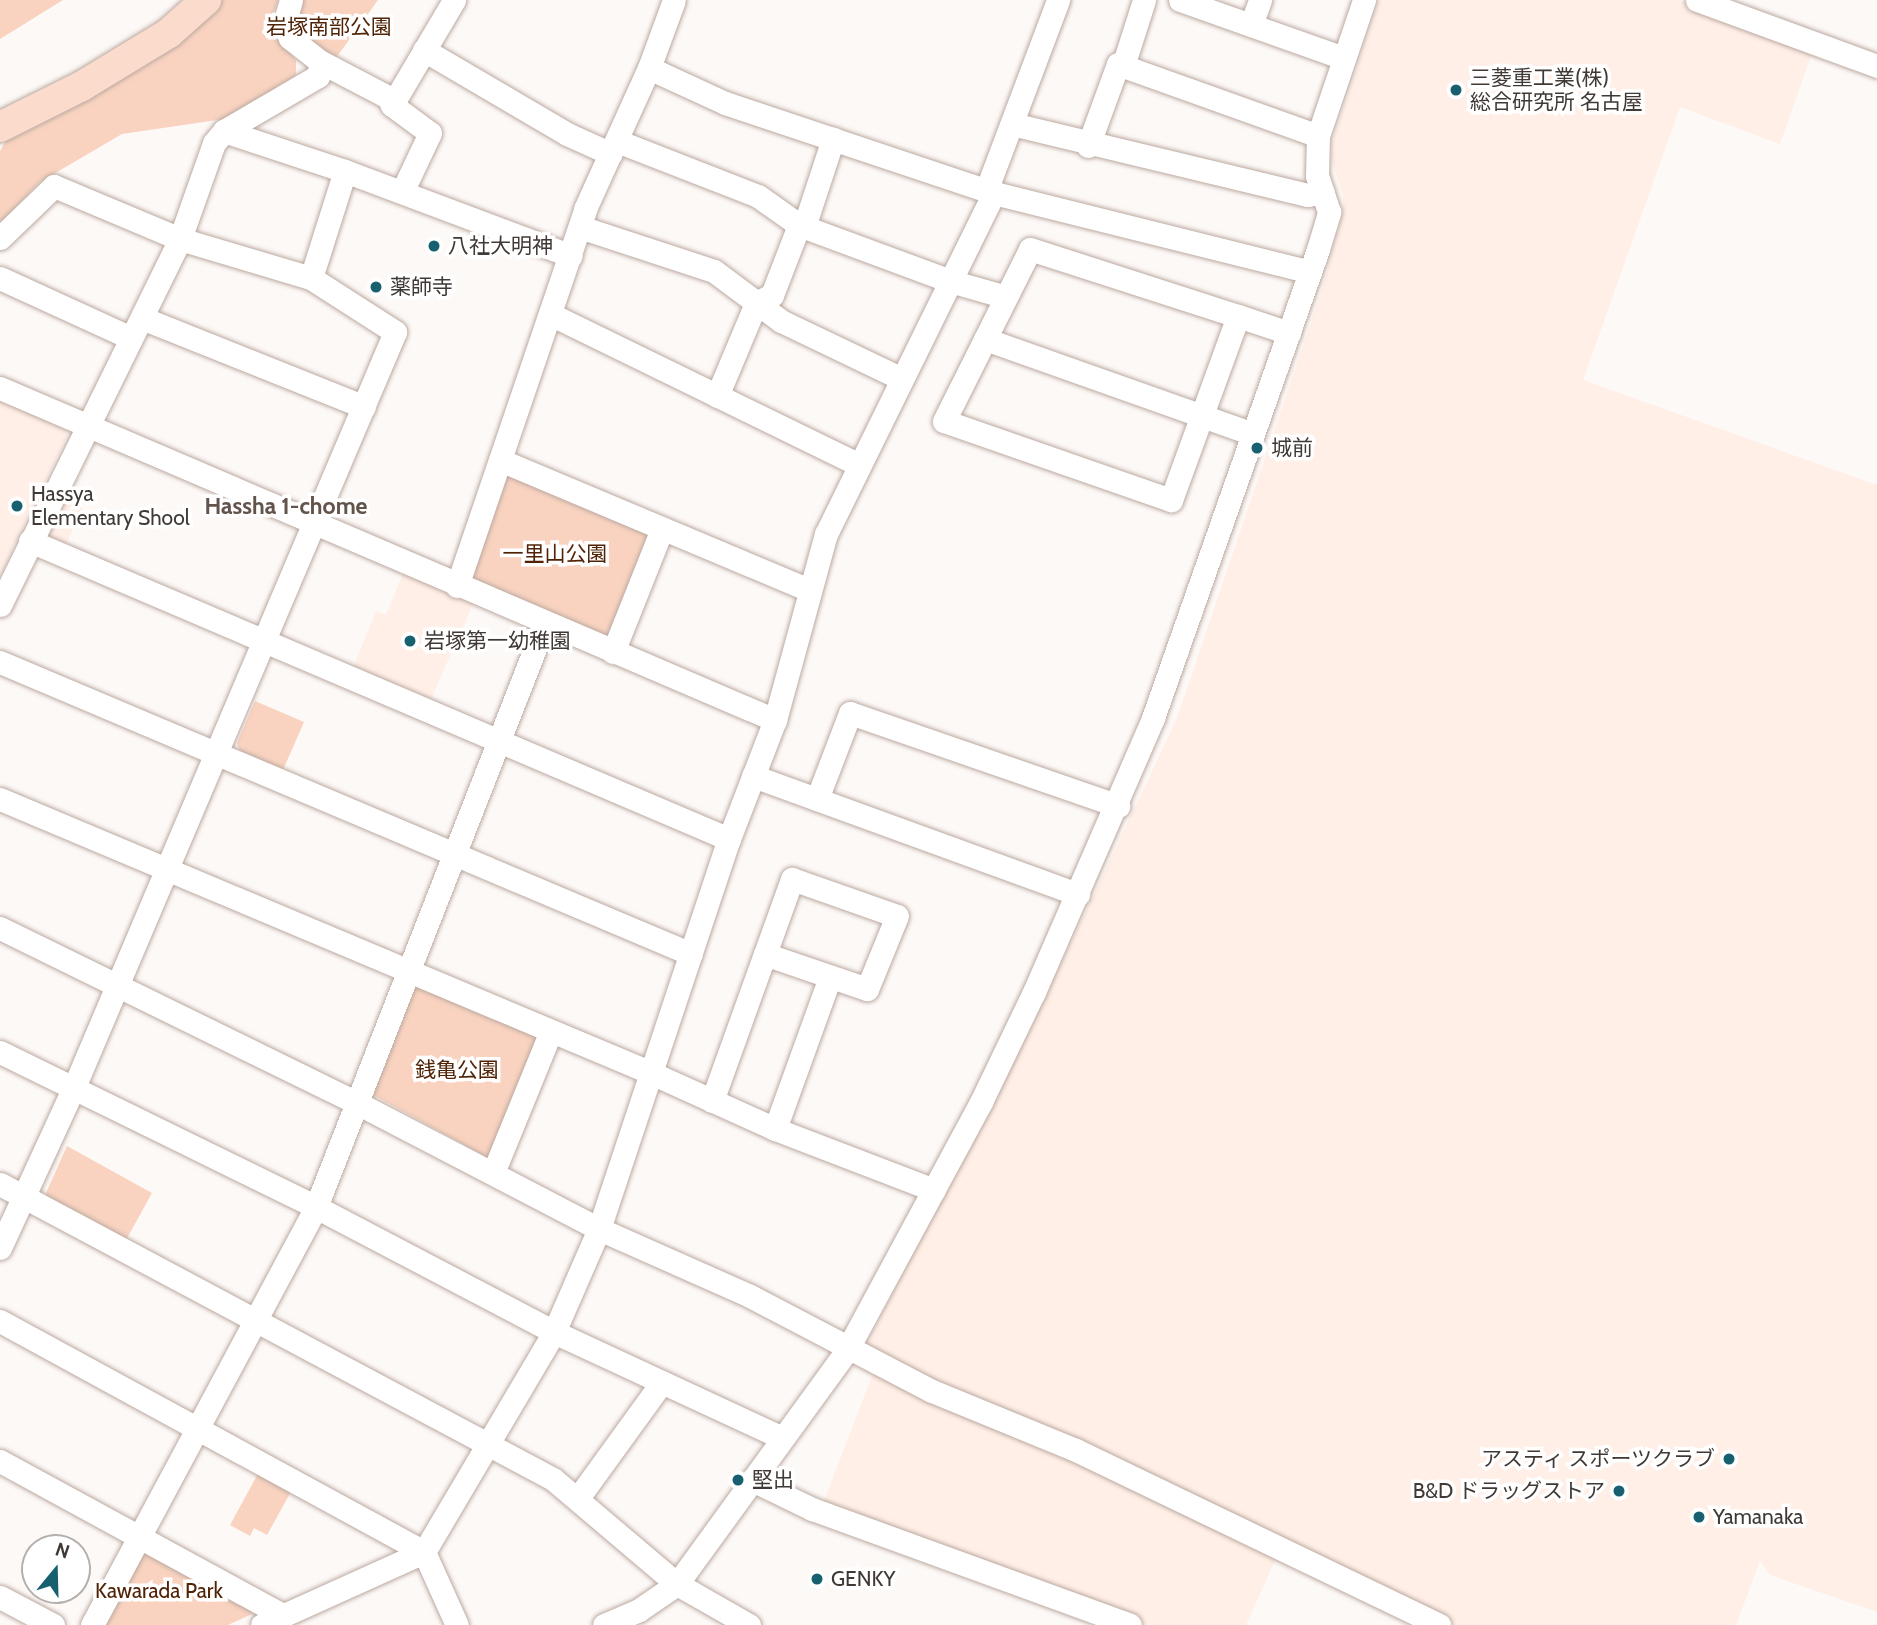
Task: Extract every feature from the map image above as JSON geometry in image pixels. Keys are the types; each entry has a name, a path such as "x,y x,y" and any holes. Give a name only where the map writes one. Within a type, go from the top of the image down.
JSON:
{"main road":[{"path":"0,127 82,86 169,33 206,0"}],"street":[{"path":"291,0 284,24 290,38 321,62 388,97 392,105 430,133 402,192"},
{"path":"392,105 454,0"},
{"path":"457,586 580,227 649,68 674,0"},
{"path":"994,193 989,183 1058,0"},
{"path":"1123,66 1144,0"},
{"path":"1180,0 1344,58"},
{"path":"1251,25 1260,0"},
{"path":"604,1625 642,1618 677,1584 848,1350 981,1102 1118,806 1289,333 1329,212 1315,159 1318,136 1364,0"},
{"path":"1697,0 1877,66"},
{"path":"424,50 568,134 758,196 802,226 950,281 1006,297"},
{"path":"0,605 180,239 214,143 224,131 318,76 321,62"},
{"path":"1088,146 1118,64 1318,136"},
{"path":"649,68 725,103 994,193 1310,272"},
{"path":"1012,124 1088,146 1161,158 1308,195 1323,192"},
{"path":"224,131 345,171 571,256"},
{"path":"717,396 756,303 772,295 802,226 833,139"},
{"path":"311,278 345,171"},
{"path":"0,238 54,186 180,239 311,278 395,332 74,1087 26,1197 0,1248"},
{"path":"262,1625 424,1552 554,1332 599,1229 649,1072 729,839 775,720 826,534 994,193"},
{"path":"580,227 714,271 781,321 902,379"},
{"path":"1238,316 1171,500 944,421 1030,248 1238,316 1289,333"},
{"path":"0,278 364,407"},
{"path":"550,314 859,465"},
{"path":"985,339 1253,435"},
{"path":"0,387 314,525 775,720"},
{"path":"500,460 809,590"},
{"path":"613,652 662,529"},
{"path":"30,541 729,839"},
{"path":"92,1625 259,1320 316,1207 457,856 545,623"},
{"path":"0,662 691,954"},
{"path":"817,799 850,713 1118,806"},
{"path":"753,776 1078,894"},
{"path":"0,799 649,1072 775,1129 934,1190"},
{"path":"712,1101 792,879 897,916 867,989 765,954"},
{"path":"0,928 359,1104 599,1229 750,1297 848,1350 932,1391 1076,1450 1439,1625"},
{"path":"775,1129 830,976"},
{"path":"493,1173 551,1031"},
{"path":"0,1052 316,1207 554,1332 782,1438"},
{"path":"0,1184 488,1444 578,1498 677,1584 749,1625"},
{"path":"0,1321 424,1552 457,1625"},
{"path":"578,1498 662,1382"},
{"path":"0,1461 283,1615"},
{"path":"752,1480 812,1510 1130,1625"},
{"path":"0,1597 53,1625"}],"shaded area":[{"path":"1379,0 1679,0 1813,50 1780,144 1680,107 1583,380 1877,485 1877,1612 1770,1575 1760,1561 1736,1625 1454,1625 1397,1592 1079,1442 989,1408 866,1345 1028,1034 1177,718 1323,287 1343,211 1343,196 1331,158 1332,143"},
{"name":"Hassya Elementary Shool","path":"0,398 64,427 67,436 0,576"},
{"path":"60,499 83,508 65,546 48,539 45,532"},
{"name":"岩塚第一幼稚園","path":"404,571 474,602 431,699 354,666 376,611 386,615"},
{"path":"875,1368 1076,1457 1277,1556 1246,1625 1144,1625 821,1509"}],"green space":[{"path":"0,0 63,0 0,39"},
{"path":"217,0 278,0 268,28 296,60 296,75 231,118 122,134 40,182 0,223 0,151 13,129"},
{"name":"岩塚南部公園","path":"300,0 378,0 333,62 295,27"},
{"name":"一里山公園","path":"509,473 651,532 607,637 473,581 470,573"},
{"path":"255,701 304,722 283,770 240,752 237,743"},
{"name":"銭亀公園","path":"421,986 544,1037 492,1160 373,1095 414,988"},
{"path":"67,1146 152,1193 126,1240 48,1198 46,1193"},
{"path":"260,1470 293,1488 267,1535 254,1528 250,1536 230,1525"},
{"name":"Kawarada Park","path":"144,1551 250,1605 252,1614 228,1625 105,1625"}],"place":[{"name":"三菱重工業(株) 総合研究所 名古屋","path":"1456,90"},
{"name":"八社大明神","path":"434,246"},
{"name":"薬師寺","path":"376,287"},
{"name":"城前","path":"1257,448"},
{"name":"Hassya Elementary Shool","path":"17,506"},
{"name":"岩塚第一幼稚園","path":"410,641"},
{"name":"アスティ スポーツクラブ","path":"1729,1459"},
{"name":"堅出","path":"738,1480"},
{"name":"B&D ドラッグストア","path":"1619,1491"},
{"name":"Yamanaka","path":"1699,1517"},
{"name":"GENKY","path":"817,1579"}],"district":[{"name":"Hassha 1-chome","path":"286,506"}]}
